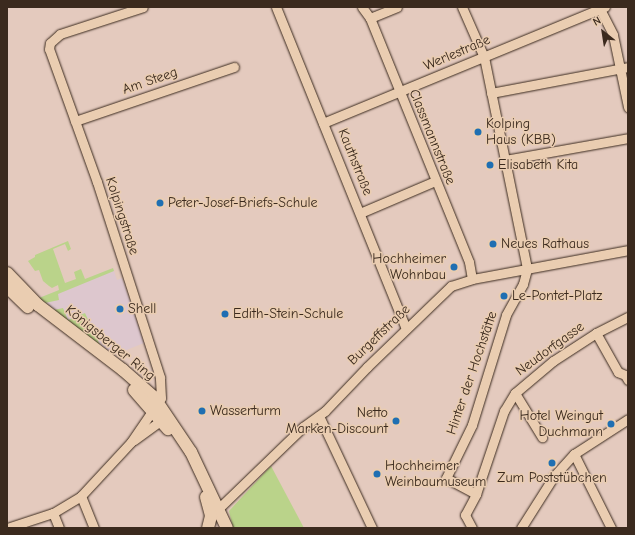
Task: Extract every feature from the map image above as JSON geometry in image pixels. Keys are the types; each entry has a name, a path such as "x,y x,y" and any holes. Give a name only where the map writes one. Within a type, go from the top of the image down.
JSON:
{"main road":[{"name":"Königsberger Ring","path":"8,279 38,305 133,378 165,418 227,528"},
{"path":"208,528 215,507"}],"street":[{"name":"Kolpingstraße","path":"143,7 60,34 52,40 49,49 75,121 160,377 162,392 156,407"},
{"name":"Kauthstraße","path":"276,7 406,329"},
{"name":"Classmannstraße","path":"362,7 370,18 399,93 469,262 472,279"},
{"path":"370,18 397,7"},
{"path":"462,7 484,57 526,269"},
{"name":"Werlestraße","path":"323,123 399,93 602,8"},
{"path":"602,8 624,68 628,107"},
{"name":"Am Steeg","path":"75,121 234,67"},
{"path":"491,93 624,68"},
{"path":"505,160 628,138"},
{"path":"360,213 435,181"},
{"name":"Burgeffstraße","path":"215,507 303,427 319,416 451,286 472,279 628,250"},
{"name":"Hinter der Hochstätte","path":"476,494 446,478 472,425 506,315 523,284 526,269"},
{"name":"Neudorfgasse","path":"472,528 465,515 476,494 504,411 515,392 553,361 596,333 628,317"},
{"path":"596,333 618,372 624,375 628,380"},
{"path":"515,392 542,437"},
{"path":"7,528 53,514 80,496 131,442 156,407"},
{"path":"319,416 372,528"},
{"path":"131,442 165,418"},
{"path":"526,526 554,476 574,454 628,419"},
{"path":"574,454 611,528"},
{"path":"80,496 94,528"},
{"path":"53,514 58,528"}],"shaded area":[{"path":"113,268 117,280 122,278 144,343 114,355 39,298"}],"green space":[{"path":"68,241 71,249 68,251 65,244 53,249 65,283 76,279 74,272 81,269 85,279 113,268 114,271 58,294 59,300 45,303 39,298 59,290 58,285 52,288 49,286 43,281 39,270 35,271 28,261 35,257 35,255"},
{"path":"63,308 68,320 85,313 100,345 54,310"},
{"path":"271,466 304,528 233,528 229,511"}],"place":[{"name":"Kolping Haus (KBB)","path":"478,132"},
{"name":"Elisabeth Kita","path":"490,165"},
{"name":"Peter-Josef-Briefs-Schule","path":"160,203"},
{"name":"Neues Rathaus","path":"493,244"},
{"name":"Hochheimer Wohnbau","path":"454,267"},
{"name":"Le-Pontet-Platz","path":"504,296"},
{"name":"Shell","path":"120,309"},
{"name":"Edith-Stein-Schule","path":"225,314"},
{"name":"Wasserturm","path":"202,411"},
{"name":"Netto Marken-Discount","path":"396,421"},
{"name":"Hotel Weingut Duchmann","path":"611,424"},
{"name":"Zum Poststübchen","path":"552,463"},
{"name":"Hochheimer Weinbaumuseum","path":"377,474"}]}
